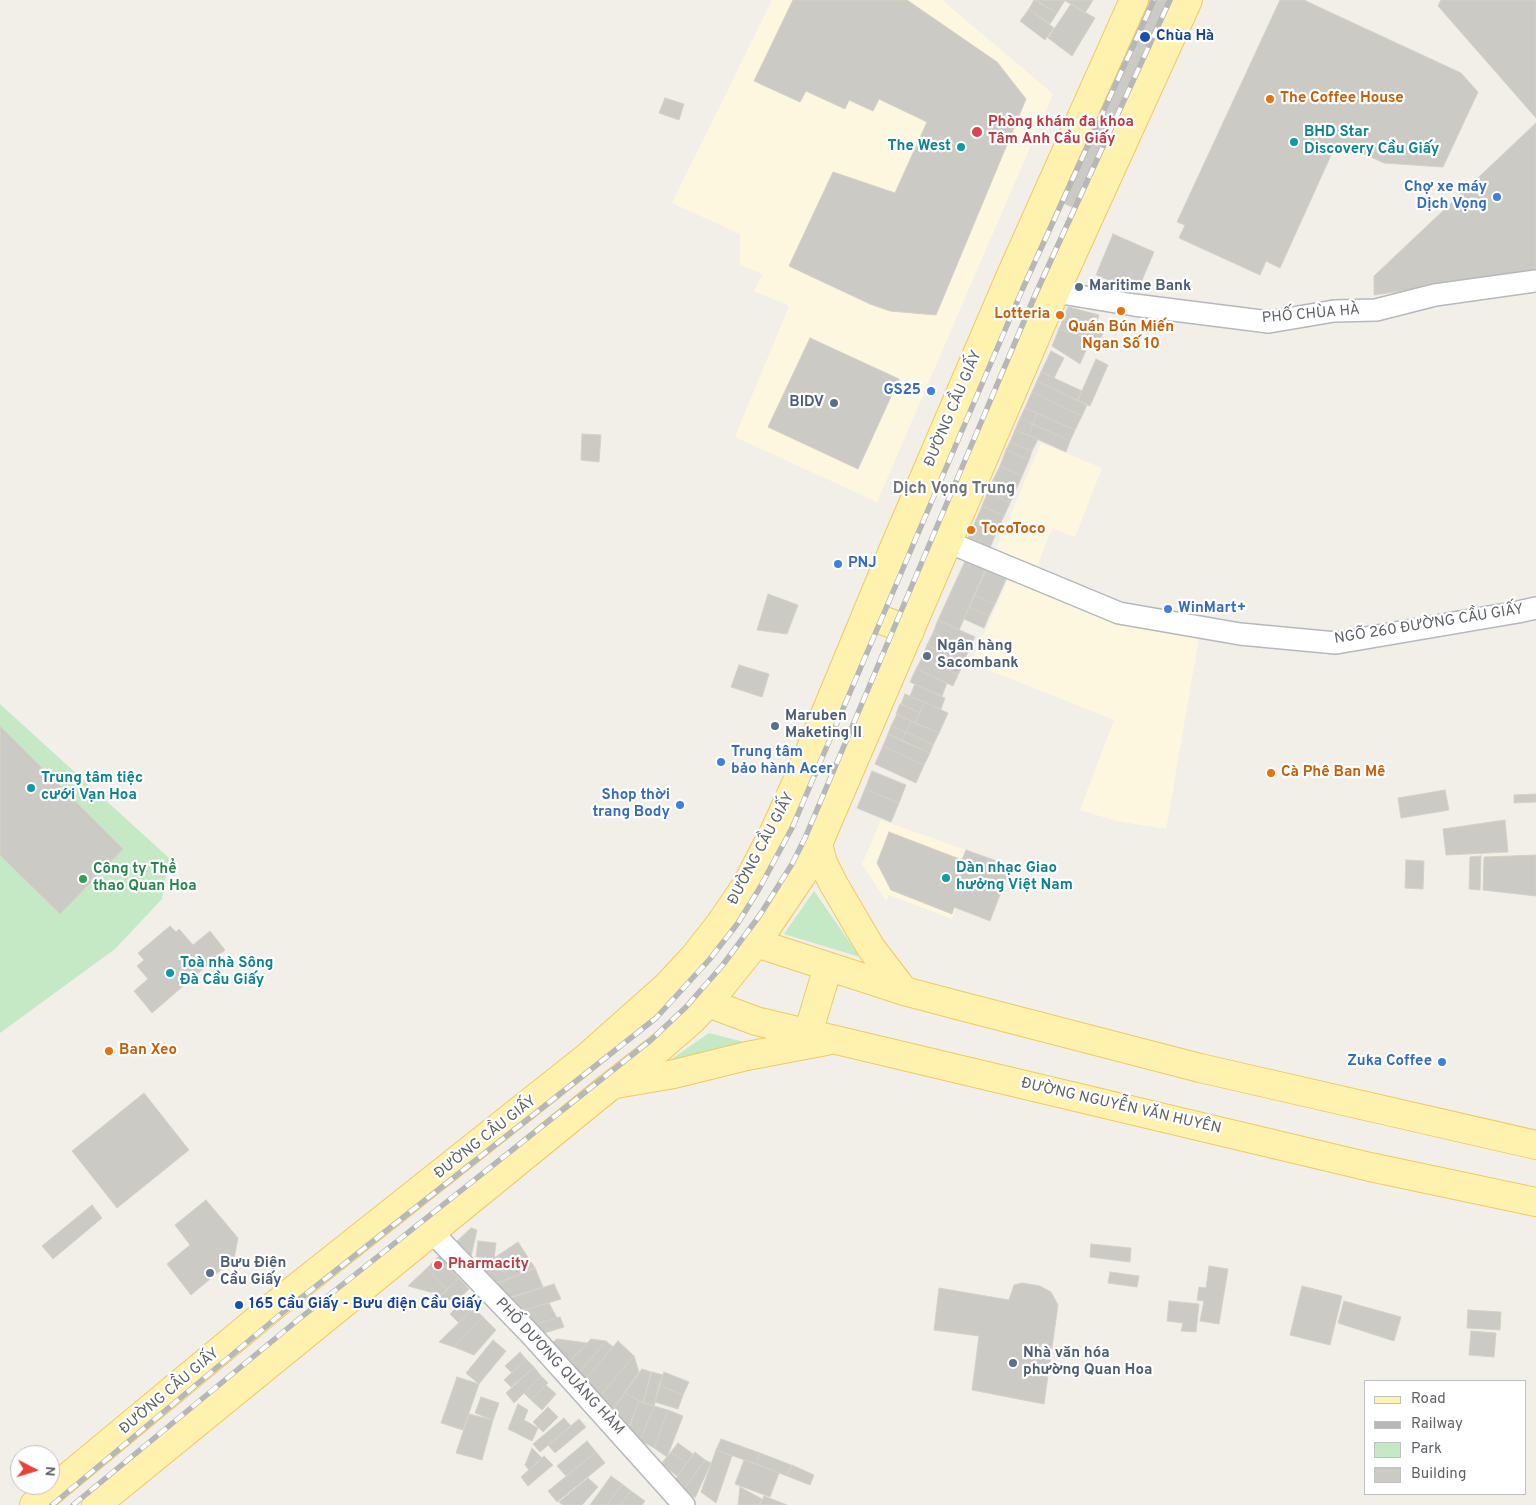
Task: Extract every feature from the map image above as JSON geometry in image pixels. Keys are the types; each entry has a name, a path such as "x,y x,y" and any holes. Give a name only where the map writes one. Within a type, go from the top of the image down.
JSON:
{"main road":[{"name":"ĐƯỜNG CẦU GIẤY","path":"34,1505 281,1300 586,1058 666,988 720,924 746,886 775,830 803,768 1011,275 1134,0"},
{"path":"96,1505 431,1231 662,1046 708,1004 756,943 793,888 818,844 1055,292 1188,0"},
{"path":"867,614 910,631"},
{"path":"818,844 823,863 833,883 871,948 904,991"},
{"path":"756,943 904,991 1200,1068 1536,1145"},
{"path":"808,1033 828,966"},
{"name":"ĐƯỜNG NGUYỄN VĂN HUYÊN","path":"708,1004 756,1021 1370,1167 1536,1202"},
{"path":"613,1084 674,1074 747,1056 835,1039"},
{"path":"188,1377 214,1408"}],"street":[{"name":"PHỐ CHÙA HÀ","path":"1055,292 1143,307 1269,322 1334,311 1376,310 1435,295 1536,281"},
{"name":"NGÕ 260 ĐƯỜNG CẦU GIẤY","path":"948,542 1119,613 1240,634 1336,642 1536,608"},
{"name":"PHỐ DƯƠNG QUẢNG HÀM","path":"431,1231 533,1337 684,1505"}],"shaded area":[{"path":"772,0 942,0 1053,94 877,502 735,437 789,306 754,291 763,274 740,265 740,234 672,203"},
{"path":"1041,443 1102,468 1075,537 1052,528 1035,572 993,556"},
{"path":"1011,573 1200,632 1166,829 1116,821 1080,810 1114,720 971,663"},
{"name":"Dàn nhạc Giao hưởng Việt Nam","path":"881,820 1011,866 990,921 956,908 952,919 889,895 886,901 862,864"}],"green space":[{"name":"Công ty Thể thao Quan Hoa","path":"0,704 169,858 162,899 115,949 0,1033"},
{"path":"814,891 860,957 784,934"},
{"path":"709,1033 748,1043 669,1061"}],"building":[{"name":"The West","path":"793,0 907,0 997,62 1026,99 936,315 890,311 870,304 789,266 833,172 895,193 927,122 879,99 873,111 849,100 845,109 806,91 800,102 754,81"},
{"path":"1034,0 1057,13 1050,24 1029,9"},
{"path":"1035,0 1065,0 1057,13"},
{"path":"1064,0 1093,0 1085,13"},
{"path":"1125,0 1195,0 1096,218 1039,192"},
{"path":"1280,0 1304,0 1461,73 1478,92 1443,167 1384,163 1337,142 1280,268 1266,261 1260,275 1179,238 1185,225 1177,222"},
{"path":"1441,0 1536,0 1536,118 1438,6"},
{"path":"1071,4 1095,18 1072,56 1048,38"},
{"path":"1029,9 1054,28 1045,40 1020,21"},
{"path":"665,98 684,104 679,120 659,113"},
{"name":"Chợ xe máy Dịch Vọng","path":"1536,123 1536,272 1374,295 1374,276"},
{"path":"1113,234 1154,252 1137,292 1096,275"},
{"path":"1068,307 1099,315 1096,325 1105,328 1100,341 1059,329"},
{"path":"1059,329 1091,339 1080,364 1052,346"},
{"name":"BIDV","path":"810,338 899,379 858,469 768,427"},
{"path":"1051,351 1064,358 1054,378 1041,372"},
{"path":"1096,359 1108,365 1090,406 1078,400"},
{"path":"1041,372 1082,391 1077,400 1037,381"},
{"path":"1037,381 1087,405 1082,416 1032,392"},
{"path":"1032,392 1082,416 1075,430 1025,408"},
{"path":"1025,408 1037,413 1033,424 1020,418"},
{"path":"1037,413 1075,430 1070,441 1033,424"},
{"path":"1020,418 1033,424 1028,435 1015,430"},
{"path":"1033,424 1070,441 1066,452 1028,435"},
{"path":"1015,430 1038,439 1032,451 1010,442"},
{"path":"582,434 601,435 599,462 581,460"},
{"path":"1010,442 1032,451 1029,460 1006,450"},
{"path":"1006,450 1029,460 1022,476 1000,466"},
{"path":"1000,466 1022,476 1016,490 993,480"},
{"path":"993,480 1016,490 1010,503 988,492"},
{"path":"988,492 1010,503 1004,516 982,506"},
{"path":"982,506 1004,516 998,529 976,520"},
{"path":"976,520 998,529 988,552 966,542"},
{"path":"966,559 987,568 959,630 938,620"},
{"path":"988,564 1009,573 995,604 974,595"},
{"path":"768,594 798,605 787,634 757,630"},
{"path":"974,595 995,604 989,616 969,607"},
{"path":"969,607 989,616 984,628 964,619"},
{"path":"938,620 975,637 969,649 933,633"},
{"path":"933,633 969,649 964,662 927,645"},
{"path":"927,645 964,662 958,675 922,658"},
{"path":"922,658 958,675 953,686 916,669"},
{"path":"739,665 769,674 762,697 731,687"},
{"path":"916,669 947,683 942,696 910,682"},
{"path":"915,684 945,698 941,709 910,696"},
{"path":"905,694 925,702 920,713 901,704"},
{"path":"925,702 948,713 939,733 915,723"},
{"path":"900,704 920,713 915,723 896,714"},
{"path":"897,714 911,721 906,732 891,726"},
{"path":"911,721 939,733 933,745 906,732"},
{"name":"Trung tâm tiệc cưới Vạn Hoa","path":"0,726 123,849 60,914 0,855"},
{"path":"891,726 906,732 902,741 888,734"},
{"path":"906,732 933,745 930,753 902,741"},
{"path":"888,734 930,753 924,765 883,746"},
{"path":"883,746 924,765 916,783 875,764"},
{"path":"872,771 906,785 899,803 865,789"},
{"path":"865,789 899,803 891,822 857,808"},
{"path":"1445,790 1449,810 1401,818 1398,798"},
{"path":"1536,794 1536,802 1514,803 1514,795"},
{"path":"1505,820 1508,852 1446,855 1443,829"},
{"name":"Dàn nhạc Giao hưởng Việt Nam","path":"889,832 962,860 966,850 1011,866 990,921 954,907 952,914 891,890 877,863"},
{"path":"1536,855 1536,896 1483,890 1484,857"},
{"path":"1481,856 1480,890 1469,889 1470,857"},
{"path":"1406,860 1424,861 1423,889 1405,888"},
{"name":"Toà nhà Sông Đà Cầu Giấy","path":"170,926 176,932 179,929 193,945 210,931 225,950 152,1013 134,991 148,979 137,966 144,960 138,953"},
{"path":"144,1093 189,1150 117,1208 72,1151"},
{"path":"206,1200 238,1238 234,1259 191,1295 167,1264 190,1245 175,1225"},
{"path":"92,1205 102,1218 53,1259 42,1246"},
{"path":"471,1228 477,1230 470,1261 454,1244"},
{"path":"478,1241 496,1243 494,1259 476,1257"},
{"path":"518,1242 535,1268 509,1279 494,1258"},
{"path":"1091,1244 1131,1248 1130,1262 1090,1257"},
{"path":"439,1256 459,1278 447,1290 427,1268"},
{"path":"496,1261 509,1279 495,1284 480,1270"},
{"path":"1209,1266 1228,1269 1219,1324 1200,1321 1204,1301 1197,1300 1199,1287 1206,1288"},
{"path":"427,1268 447,1290 441,1295 408,1286"},
{"path":"535,1268 543,1287 507,1298 495,1284"},
{"path":"1110,1272 1139,1276 1137,1287 1108,1283"},
{"path":"459,1278 469,1289 456,1302 439,1297"},
{"name":"Nhà văn hóa phường Quan Hoa","path":"1022,1283 1040,1286 1051,1292 1058,1305 1044,1404 972,1390 979,1336 934,1330 939,1288 1009,1300 1014,1285"},
{"path":"554,1284 561,1299 518,1312 507,1299"},
{"path":"1302,1286 1342,1296 1330,1345 1290,1335"},
{"path":"469,1295 478,1304 459,1323 450,1314"},
{"path":"1169,1301 1199,1304 1196,1332 1181,1331 1183,1323 1167,1321"},
{"path":"1344,1301 1401,1317 1394,1341 1338,1323"},
{"path":"549,1303 557,1318 530,1326 518,1312"},
{"path":"474,1308 483,1317 454,1347 439,1342"},
{"path":"1468,1310 1501,1312 1500,1330 1467,1328"},
{"path":"483,1317 496,1330 474,1355 454,1347"},
{"path":"560,1317 564,1327 538,1335 530,1326"},
{"path":"1471,1331 1496,1333 1494,1357 1469,1355"},
{"path":"557,1339 587,1343 568,1363 550,1344"},
{"path":"591,1339 606,1341 578,1374 568,1363"},
{"path":"493,1340 506,1351 479,1384 466,1373"},
{"path":"606,1341 613,1347 585,1380 578,1374"},
{"path":"618,1341 634,1356 600,1396 585,1380"},
{"path":"520,1352 526,1359 512,1373 505,1366"},
{"path":"634,1356 639,1372 613,1409 600,1396"},
{"path":"526,1359 534,1367 511,1387 504,1380"},
{"path":"534,1367 541,1376 514,1403 506,1393"},
{"path":"642,1369 651,1372 643,1403 625,1393"},
{"path":"652,1372 663,1375 654,1406 643,1403"},
{"path":"664,1372 689,1382 683,1395 659,1385"},
{"path":"541,1376 548,1383 531,1400 524,1393"},
{"path":"457,1377 479,1384 463,1430 441,1423"},
{"path":"546,1385 556,1394 542,1410 531,1400"},
{"path":"659,1385 683,1395 678,1409 655,1402"},
{"path":"625,1393 639,1401 629,1426 613,1409"},
{"path":"481,1397 499,1403 493,1420 475,1413"},
{"path":"639,1401 654,1406 640,1440 628,1431"},
{"path":"518,1404 528,1410 524,1420 538,1428 532,1441 508,1429"},
{"path":"654,1406 668,1410 654,1448 640,1440"},
{"path":"548,1407 558,1417 543,1432 533,1422"},
{"path":"668,1410 683,1416 667,1457 654,1448"},
{"path":"469,1414 493,1420 482,1460 456,1453"},
{"path":"564,1418 571,1426 540,1452 533,1444"},
{"path":"579,1419 586,1427 555,1453 548,1445"},
{"path":"721,1439 760,1453 756,1464 716,1450"},
{"path":"587,1441 596,1452 566,1476 557,1466"},
{"path":"678,1443 693,1454 687,1463 671,1452"},
{"path":"532,1448 542,1458 529,1470 525,1465"},
{"path":"716,1450 732,1456 716,1503 701,1492"},
{"path":"596,1452 605,1463 557,1502 548,1491"},
{"path":"671,1452 687,1463 677,1476 661,1464"},
{"path":"695,1452 705,1460 684,1489 674,1481"},
{"path":"760,1453 791,1465 787,1476 756,1464"},
{"path":"544,1456 553,1465 528,1486 521,1477"},
{"path":"705,1460 711,1463 695,1498 684,1489"},
{"path":"744,1460 779,1473 770,1497 735,1484"},
{"path":"792,1465 814,1475 810,1485 787,1476"},
{"path":"611,1476 622,1484 607,1505 590,1505"},
{"path":"588,1478 598,1487 582,1505 563,1505 559,1502"},
{"path":"622,1484 631,1491 620,1505 607,1505"},
{"path":"740,1487 762,1499 759,1505 738,1505"},
{"path":"631,1491 645,1501 642,1505 620,1505"},
{"path":"764,1496 787,1505 760,1505"}],"railway":[{"path":"52,1505 287,1309 656,1018 709,960 738,923 792,828 1023,288 1154,0"},
{"path":"73,1505 299,1319 651,1040 686,1007 722,966 760,915 792,864 805,838 1035,295 1170,0"}],"place":[{"name":"Chùa Hà","path":"1145,37"},
{"name":"The Coffee House","path":"1270,99"},
{"name":"Phòng khám đa khoa Tâm Anh Cầu Giấy","path":"977,132"},
{"name":"BHD Star Discovery Cầu Giấy","path":"1294,142"},
{"name":"The West","path":"961,147"},
{"name":"Chợ xe máy Dịch Vọng","path":"1497,197"},
{"name":"Maritime Bank","path":"1079,287"},
{"name":"Quán Bún Miến Ngan Số 10","path":"1121,311"},
{"name":"Lotteria","path":"1060,315"},
{"name":"GS25","path":"931,391"},
{"name":"BIDV","path":"834,403"},
{"name":"TocoToco","path":"971,530"},
{"name":"PNJ","path":"838,564"},
{"name":"WinMart+","path":"1168,609"},
{"name":"Ngân hàng Sacombank","path":"927,656"},
{"name":"Maruben Maketing II","path":"775,726"},
{"name":"Trung tâm bảo hành Acer","path":"721,762"},
{"name":"Cà Phê Ban Mê","path":"1271,773"},
{"name":"Trung tâm tiệc cưới Vạn Hoa","path":"31,788"},
{"name":"Shop thời trang Body","path":"680,805"},
{"name":"Dàn nhạc Giao hưởng Việt Nam","path":"946,878"},
{"name":"Công ty Thể thao Quan Hoa","path":"83,879"},
{"name":"Toà nhà Sông Đà Cầu Giấy","path":"170,973"},
{"name":"Ban Xeo","path":"109,1051"},
{"name":"Zuka Coffee","path":"1442,1062"},
{"name":"Pharmacity","path":"438,1265"},
{"name":"Bưu Điện Cầu Giấy","path":"210,1273"},
{"name":"165 Cầu Giấy - Bưu điện Cầu Giấy","path":"239,1305"},
{"name":"Nhà văn hóa phường Quan Hoa","path":"1013,1363"}],"district":[{"name":"Dịch Vọng Trung","path":"954,490"}]}
